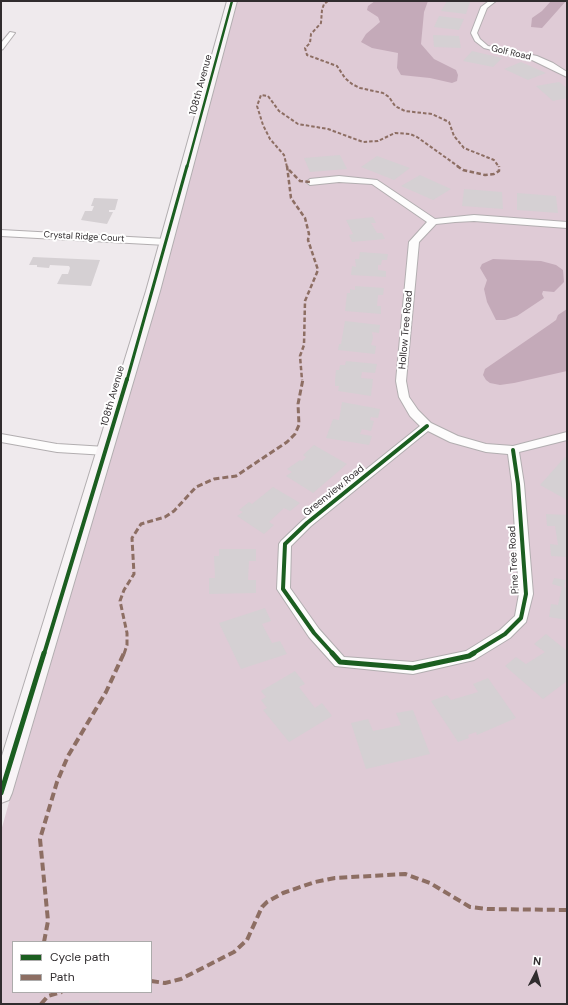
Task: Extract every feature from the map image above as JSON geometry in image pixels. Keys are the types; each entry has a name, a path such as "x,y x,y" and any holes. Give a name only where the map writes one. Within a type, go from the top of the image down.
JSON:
{"street":[{"name":"108th Avenue","path":"1,793 106,451 166,242 232,1"},
{"name":"Golf Road","path":"493,1 484,7 474,33 476,40 486,47 534,58 567,74"},
{"path":"1,48 12,33"},
{"path":"310,182 339,179 358,179 374,182 433,222 474,218 567,225"},
{"name":"Hollow Tree Road","path":"433,222 414,242 401,381 404,397 414,413 427,426 454,440 486,448 514,450 567,436"},
{"name":"Crystal Ridge Court","path":"1,233 166,242"},
{"name":"Greenview Road","path":"340,662 314,633 283,589 286,544 307,523 427,426"},
{"path":"1,438 57,448 106,451"},
{"name":"Pine Tree Road","path":"340,662 413,668 469,656 505,634 521,618 526,594 514,450"}],"shaded area":[{"path":"233,1 567,1 567,1004 1,1004 1,831"},
{"path":"375,1 428,1 424,12 421,44 434,59 456,70 458,75 457,81 452,83 430,78 401,75 397,68 398,53 372,48 361,42 366,34 380,22 378,17 367,10 368,6"},
{"path":"551,1 566,1 542,28 531,27 532,18 542,11"},
{"path":"493,259 541,261 556,265 563,270 564,282 554,292 543,291 542,294 544,298 517,316 505,320 496,320 487,302 484,289 487,280 480,268 482,264"},
{"path":"567,309 567,371 500,385 490,383 486,380 483,375 485,369 556,320 558,315"}],"building":[{"path":"447,1 470,2 466,14 441,11"},
{"path":"439,16 464,19 459,30 434,27"},
{"path":"433,35 459,36 461,48 434,47"},
{"path":"472,51 502,58 493,67 463,61"},
{"path":"521,62 546,73 528,80 504,69"},
{"path":"559,82 567,88 567,98 553,101 536,86"},
{"path":"340,155 347,169 310,172 304,158"},
{"path":"377,156 410,168 394,180 361,167"},
{"path":"420,175 451,189 433,200 401,186"},
{"path":"464,189 502,192 503,209 462,206"},
{"path":"517,193 556,196 558,213 517,210"},
{"path":"94,198 118,199 115,210 109,210 109,212 113,212 107,224 81,220 85,211 92,211 94,206 91,206"},
{"path":"373,217 376,223 371,223 377,233 382,233 385,239 352,242 349,235 353,234 346,220"},
{"path":"360,252 388,254 387,260 382,260 381,265 378,265 378,270 386,271 386,277 351,275 352,266 356,267 355,259 359,259"},
{"path":"33,257 100,260 91,286 57,284 62,274 68,274 70,268 69,266 50,265 49,268 29,265"},
{"path":"355,286 384,288 383,295 378,295 377,306 381,306 381,314 345,311 347,293 350,293 350,289 355,290"},
{"path":"345,321 380,325 379,333 372,332 373,338 371,345 376,346 375,354 338,350 339,344 341,344"},
{"path":"346,361 377,364 375,373 362,372 361,378 373,379 371,396 338,391 339,386 335,386 336,370 339,370 340,365 345,365"},
{"path":"342,402 380,409 378,418 371,417 370,420 374,421 371,431 362,429 360,434 372,436 369,445 326,438 333,419 339,420"},
{"path":"314,445 347,464 313,493 286,476 292,472 287,469 300,460 302,461 306,457 303,455"},
{"path":"565,457 567,458 567,500 540,485"},
{"path":"273,487 300,503 290,511 284,508 269,522 274,525 264,534 237,516 243,512 239,510 249,502 252,504"},
{"path":"546,514 567,515 567,557 551,556 550,544 558,545 555,526 547,526"},
{"path":"219,549 256,549 256,561 249,561 248,580 256,580 256,593 209,594 209,578 215,578 214,556 219,556"},
{"path":"554,578 566,580 564,587 567,588 567,620 549,617 551,604 558,605 562,587 552,584"},
{"path":"265,608 271,621 262,624 272,643 280,641 287,654 241,669 219,623"},
{"path":"546,634 567,651 567,681 543,699 505,666 516,657 526,664 545,652 534,644"},
{"path":"295,671 305,684 299,687 315,708 322,703 332,716 289,742 263,710 267,708 261,700 266,697 261,691"},
{"path":"488,678 516,718 477,735 476,732 468,735 469,738 458,742 431,701 447,695 451,700 478,692 473,684"},
{"path":"413,710 430,754 366,769 351,723 368,719 373,731 401,725 396,713"},
{"path":"99,1000 99,1004 59,1004 59,1003"}],"marked path":[{"path":"44,941 48,921 40,839 57,782 68,756 106,692 123,657 127,645 127,633 123,621 120,601 124,590 134,574 135,567 132,550 132,538 141,524 165,517 174,511 196,487 214,479 236,476 287,442 295,434 299,425 298,404 303,377 300,356 304,345 305,301 318,270 308,240 309,234 305,218 291,198 287,163 284,155 270,139 263,125 257,106 259,98 261,95 268,96 279,111 298,124 328,129 363,142 378,141 395,133 410,134 417,137 463,170 485,175 494,174 499,171 499,166 494,160 464,148 454,136 449,122 432,114 405,111 395,106 390,101 389,97 383,93 360,88 352,84 345,78 337,66 307,55 305,48 310,43 311,34 321,23 322,10 324,4 328,1"},
{"path":"289,170 300,181 310,182"},
{"path":"152,981 165,983 181,979 234,952 247,940 262,907 267,902 283,893 315,882 335,878 405,874 430,883 470,907 487,909 567,910"},
{"path":"41,1004 48,996 58,993"}],"cycle path":[{"path":"1,793 106,451 153,291 232,1"},
{"path":"427,426 307,523 285,544 283,589 314,633 340,662 413,668 469,656 505,634 521,618 526,594 518,484 513,450"}]}
